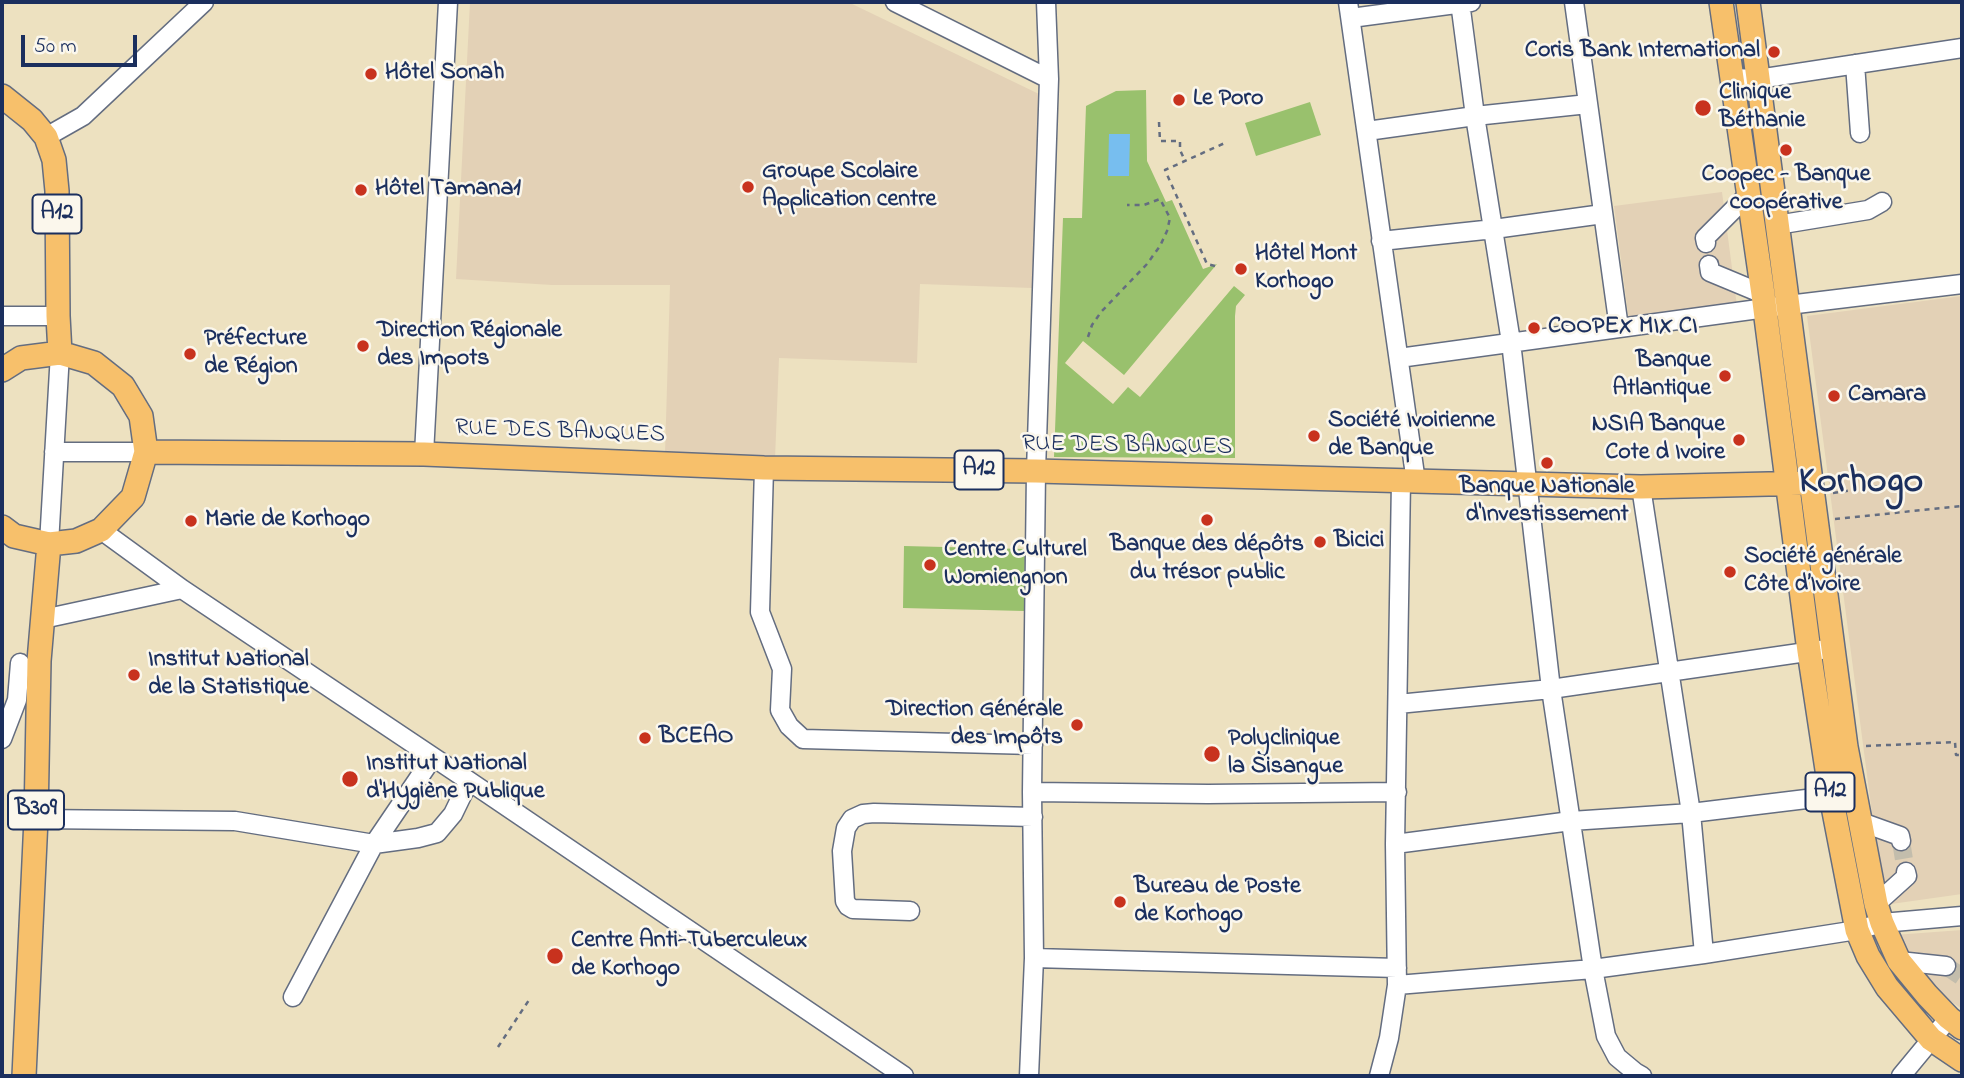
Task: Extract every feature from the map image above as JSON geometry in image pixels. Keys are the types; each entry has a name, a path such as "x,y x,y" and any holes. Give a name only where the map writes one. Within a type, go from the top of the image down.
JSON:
{"main road":[{"name":"A12","path":"1721,2 1764,301 1809,651 1829,786 1857,930 1868,956 1887,987 1931,1039 1962,1060"},
{"name":"A12","path":"1748,2 1846,747 1879,914 1899,961 1956,1023"},
{"name":"A12","path":"2,96 32,120 46,137 54,160 60,353"},
{"path":"2,370 21,358 60,353 94,363 123,386 141,416 146,452 134,497 101,530 76,541 49,544 14,536 2,527"},
{"name":"RUE DES BANQUES","path":"146,452 425,454 764,468 1037,471 1526,485 1641,487 1787,484 1813,489"},
{"name":"B309","path":"24,1076 36,819 20,663 43,619 49,544"},
{"path":"1829,786 1851,772"}],"street":[{"path":"46,137 83,116 204,2"},
{"path":"425,454 448,2"},
{"path":"895,2 1049,79"},
{"path":"1029,1076 1034,958 1032,792 1037,471 1049,79 1046,2"},
{"path":"1379,1076 1389,1038 1397,977 1395,844 1398,704 1409,482 1399,358 1350,10 1464,2 1475,116 1511,342 1551,689 1593,969 1606,1036 1618,1056 1642,1076"},
{"path":"1574,2 1619,328"},
{"path":"1732,78 1758,79 1962,48"},
{"path":"1855,64 1860,134"},
{"path":"1367,131 1588,104"},
{"path":"1706,243 1705,238 1749,194"},
{"path":"1777,225 1868,210 1882,202"},
{"path":"1381,241 1603,214"},
{"path":"1709,265 1710,272 1764,301 1788,305 1962,284"},
{"path":"1399,358 1619,328 1764,301"},
{"path":"2,316 58,316"},
{"path":"49,544 60,353"},
{"path":"54,452 146,452"},
{"path":"764,468 760,612 782,669 780,710 789,726 803,739 1033,745"},
{"path":"1641,487 1691,813 1704,954"},
{"path":"101,530 182,589 904,1076"},
{"path":"43,619 182,589"},
{"path":"1398,704 1551,689 1833,648"},
{"path":"2,739 17,700 20,663"},
{"path":"293,998 374,844 433,757"},
{"path":"36,819 235,821 374,844 437,833 453,814 470,782"},
{"path":"1395,844 1571,821 1691,813 1829,786"},
{"path":"1032,792 1397,792"},
{"path":"909,911 853,909 848,906 845,901 842,851 846,828 852,819 874,813 1033,817"},
{"path":"1861,822 1900,836 1901,841"},
{"path":"1034,958 1397,977 1593,969 1857,930 1879,914 1907,876 1906,872"},
{"path":"1879,914 1962,916"},
{"path":"1899,961 1946,966"},
{"path":"1901,1076 1931,1039 1956,1023"}],"path":[{"path":"1159,122 1160,141 1180,141 1180,150 1185,161"},
{"path":"1215,267 1207,264 1165,170 1227,142"},
{"path":"1088,337 1101,313 1147,264 1167,231 1170,218 1160,199 1144,205 1127,205"},
{"path":"1813,489 1909,482"},
{"path":"1818,520 1962,506"},
{"path":"1846,747 1955,742 1956,755 1962,755"},
{"path":"498,1047 529,1000"}],"shaded area":[{"name":"Groupe Scolaire Application centre","path":"470,2 848,2 1039,94 1032,288 920,284 917,363 779,358 775,459 665,454 670,285 552,285 456,279"},
{"path":"1722,192 1737,306 1629,321 1614,206"},
{"path":"1962,296 1962,894 1884,905 1807,316"},
{"path":"1962,930 1962,1009 1935,990 1894,935"}],"green space":[{"path":"1146,90 1147,161 1166,202 1172,200 1203,269 1217,264 1124,375 1083,341 1065,363 1113,404 1128,387 1140,397 1234,286 1245,295 1236,306 1235,316 1235,458 1054,457 1063,218 1082,218 1086,106 1116,91"},
{"path":"1310,102 1321,135 1256,156 1245,123"},
{"path":"904,546 1025,549 1024,611 903,608"}],"water":[{"path":"1109,134 1130,134 1129,176 1108,176"}],"tunnel":[{"path":"1901,841 1906,872"},
{"path":"1946,966 1962,977"}],"place":[{"name":"Coris Bank International","path":"1774,52"},
{"name":"Hôtel Sonah","path":"371,74"},
{"name":"Le Poro","path":"1179,100"},
{"name":"Clinique Béthanie","path":"1703,108"},
{"name":"Coopec - Banque coopérative","path":"1786,150"},
{"name":"Groupe Scolaire Application centre","path":"748,187"},
{"name":"Hôtel Tamana1","path":"361,190"},
{"name":"Hôtel Mont Korhogo","path":"1241,269"},
{"name":"COOPEX MIX CI","path":"1534,328"},
{"name":"Direction Régionale des Impots","path":"363,346"},
{"name":"Préfecture de Région","path":"190,354"},
{"name":"Banque Atlantique","path":"1725,376"},
{"name":"Camara","path":"1834,396"},
{"name":"Société Ivoirienne de Banque","path":"1314,436"},
{"name":"NSIA Banque Cote d Ivoire","path":"1739,440"},
{"name":"Banque Nationale d'Investissement","path":"1547,463"},
{"name":"Banque des dépôts du trésor public","path":"1207,520"},
{"name":"Marie de Korhogo","path":"191,521"},
{"name":"Bicici","path":"1320,542"},
{"name":"Centre Culturel Womiengnon","path":"930,565"},
{"name":"Société générale Côte d’Ivoire","path":"1730,572"},
{"name":"Institut National de la Statistique","path":"134,675"},
{"name":"Direction Générale des Impôts","path":"1077,725"},
{"name":"BCEAO","path":"645,738"},
{"name":"Polyclinique la Sisangue","path":"1212,754"},
{"name":"Institut National d'Hygiène Publique","path":"350,779"},
{"name":"Bureau de Poste de Korhogo","path":"1120,902"},
{"name":"Centre Anti-Tuberculeux de Korhogo","path":"555,956"}],"district":[{"name":"Korhogo","path":"1861,485"}]}
